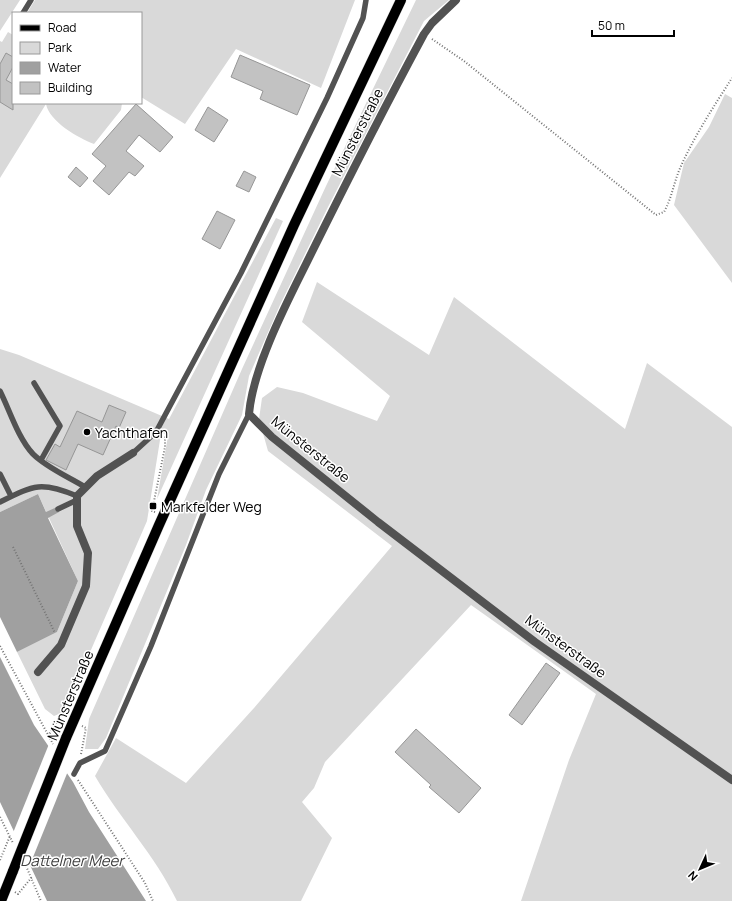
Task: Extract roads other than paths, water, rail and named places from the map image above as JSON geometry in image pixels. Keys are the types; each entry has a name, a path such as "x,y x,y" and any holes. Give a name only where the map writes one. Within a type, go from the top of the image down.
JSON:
{"main road":[{"name":"Münsterstraße","path":"1,901 66,738 163,516 294,224 400,0"}],"street":[{"name":"Münsterstraße","path":"456,0 432,23 424,34 376,125 285,306 255,380 250,398 249,414 272,437 372,517 535,642 732,780"},
{"path":"38,672 61,645 86,586 88,553 77,526 77,498 85,487 97,476 133,453"}],"lane":[{"path":"24,12 31,0"},
{"path":"133,453 156,432 241,273 327,98 363,18 366,0"},
{"path":"34,383 60,426 41,460"},
{"path":"0,391 23,438 33,454 85,487"},
{"path":"74,774 80,763 105,751 151,646 219,474 249,414"},
{"path":"0,474 11,496"},
{"path":"0,502 39,485 58,488 77,498"},
{"path":"58,509 77,498"}],"water":[{"path":"38,494 46,512 57,507 59,512 48,518 78,581 57,632 17,652 0,617 0,512"},
{"name":"Dattelner Meer","path":"0,657 34,725 73,782 89,812 146,901 47,901 0,802"}],"place":[{"name":"Yachthafen","path":"87,432"},
{"name":"Markfelder Weg","path":"153,506"}]}
